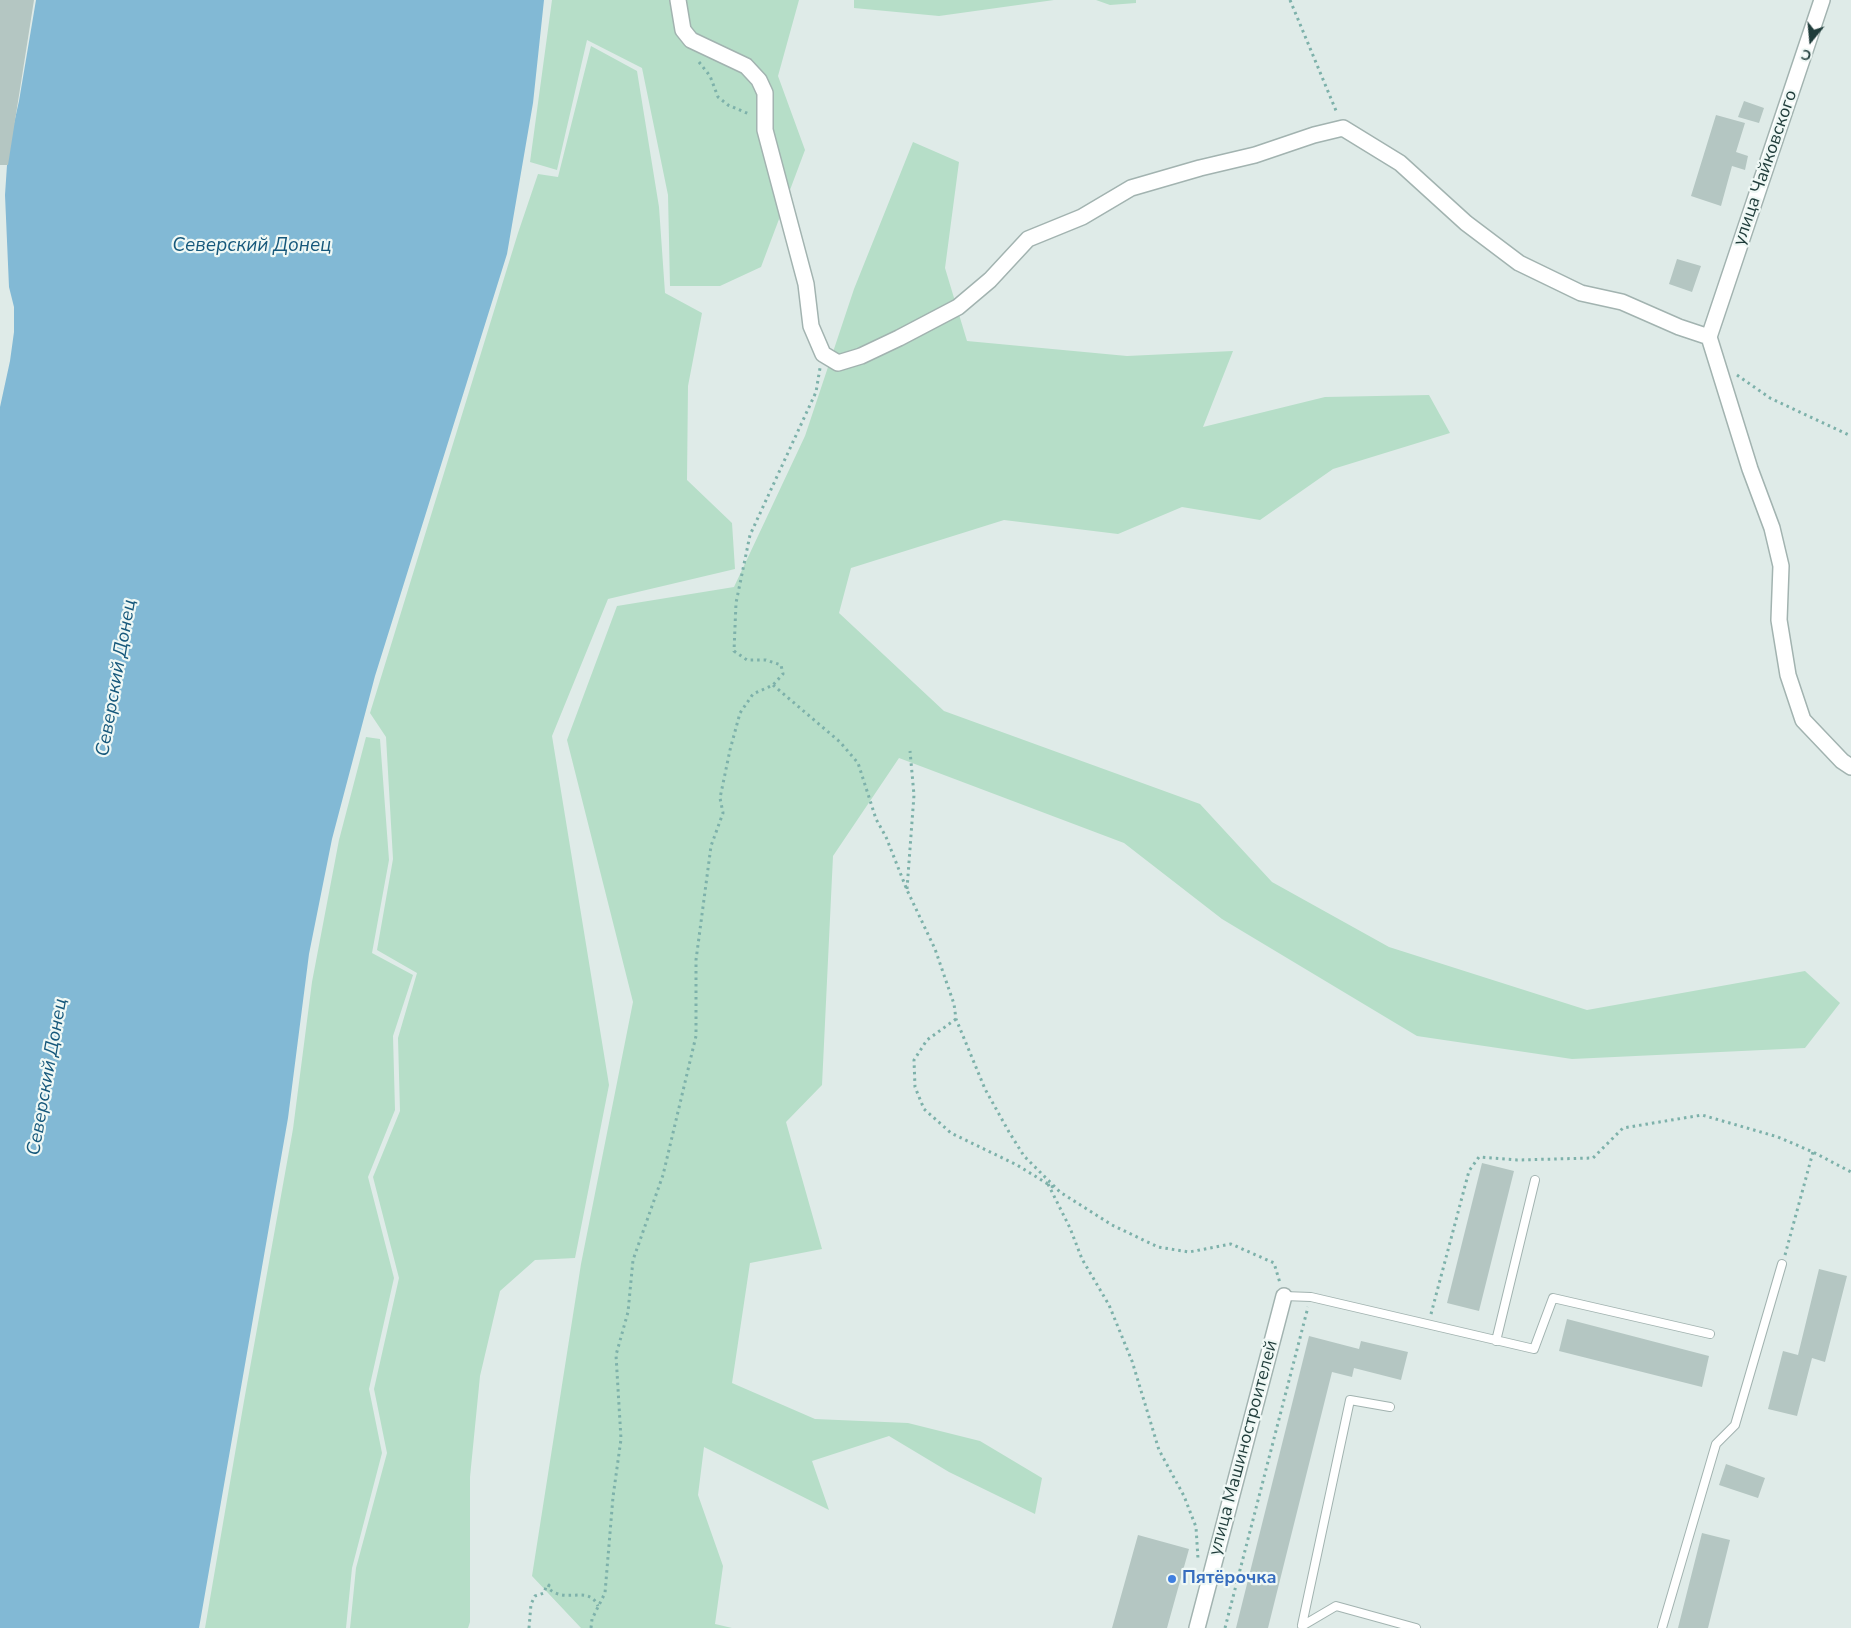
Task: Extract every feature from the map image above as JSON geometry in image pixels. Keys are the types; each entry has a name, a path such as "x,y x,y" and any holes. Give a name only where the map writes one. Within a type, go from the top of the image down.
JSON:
{"street":[{"path":"678,0 683,30 691,40 746,66 759,80 764,93 765,130 806,284 811,326 823,354 838,363 861,356 958,307 990,280 1028,239 1082,217 1131,188 1254,155 1314,135 1343,128 1400,163 1466,223 1519,264 1581,293 1622,302 1679,327 1709,336 1750,469 1772,528 1781,566 1779,620 1788,675 1803,720 1842,761 1851,767"},
{"name":"улица Чайковского","path":"1709,336 1822,0"},
{"name":"улица Машиностроителей","path":"1197,1628 1284,1296"}],"lane":[{"path":"1496,1341 1535,1180"},
{"path":"1662,1628 1716,1444 1735,1426 1782,1264"},
{"path":"1284,1296 1311,1297 1534,1349 1553,1298 1710,1334"},
{"path":"1301,1626 1350,1400 1390,1407"},
{"path":"1301,1626 1336,1606 1416,1628"}],"path":[{"path":"1290,0 1343,128"},
{"path":"698,60 710,76 718,97 728,105 743,110 757,119 765,130"},
{"path":"591,1628 592,1619 605,1593 612,1497 621,1439 616,1355 628,1312 633,1260 663,1175 696,1036 696,960 711,846 723,814 720,798 724,778 740,713 753,694 773,685 783,674 780,665 766,660 747,660 734,651 736,603 750,535 816,392 823,354"},
{"path":"1717,362 1770,398 1851,436"},
{"path":"773,685 840,742 858,763 876,819 886,837 907,890 935,949 954,1004 956,1019 985,1089 1008,1132 1024,1156 1060,1192"},
{"path":"907,890 914,795 910,751"},
{"path":"956,1019 928,1040 914,1060 915,1087 924,1109 951,1133 1017,1165 1112,1225 1158,1247 1189,1252 1231,1244 1274,1262 1284,1296"},
{"path":"1428,1324 1469,1171 1480,1156 1517,1160 1593,1158 1623,1128 1702,1115 1778,1137 1813,1152 1851,1172"},
{"path":"1782,1264 1813,1152"},
{"path":"1048,1184 1070,1228 1082,1259 1109,1305 1132,1360 1159,1450 1184,1496 1196,1527 1198,1558"},
{"path":"1225,1628 1311,1297"},
{"path":"529,1628 531,1604 535,1596 544,1593 549,1585 548,1588 559,1596 577,1596 582,1594 596,1600 598,1606"}],"green space":[{"path":"552,0 799,0 778,76 805,150 761,267 720,286 670,286 668,195 642,68 587,40 557,170 530,162"},
{"path":"854,0 1054,0 939,16 854,8"},
{"path":"1096,0 1136,0 1136,3 1110,5"},
{"path":"591,46 637,71 659,207 665,293 702,313 688,386 687,480 732,523 735,569 608,599 552,736 609,1085 575,1258 535,1260 500,1291 480,1376 470,1477 470,1622 468,1628 350,1628 356,1568 387,1453 374,1389 399,1278 373,1177 400,1111 398,1038 417,973 377,950 393,859 386,737 370,713 518,233 538,174 558,177"},
{"path":"913,142 959,162 945,268 967,341 1127,356 1233,351 1203,427 1325,397 1429,395 1450,433 1333,469 1260,520 1182,507 1118,534 1004,520 851,568 839,613 944,711 1200,804 1272,882 1389,947 1587,1010 1805,971 1840,1003 1805,1048 1572,1059 1417,1036 1222,919 1124,843 899,758 833,856 822,1085 786,1122 822,1249 750,1263 732,1383 815,1419 908,1423 980,1441 1042,1478 1035,1514 949,1472 889,1436 812,1461 829,1510 704,1447 698,1495 723,1566 715,1624 732,1628 581,1628 532,1576 581,1264 633,1002 567,740 617,606 734,587 805,436 854,289"},
{"path":"366,737 380,739 389,860 372,953 413,975 393,1036 395,1110 368,1177 394,1278 369,1389 382,1453 352,1568 346,1628 205,1628 293,1129 312,982 339,840"}],"water":[{"name":"Северский Донец","path":"36,0 544,0 533,103 507,254 375,676 332,839 309,954 288,1118 199,1628 0,1628 0,407 14,332 14,307 9,287 5,195 8,150 19,101"}],"building":[{"path":"0,0 34,0 8,165 0,165"},
{"path":"1744,101 1764,108 1759,123 1738,117"},
{"path":"1716,115 1745,123 1736,152 1748,156 1745,170 1732,166 1721,206 1691,196"},
{"path":"1677,259 1701,266 1692,292 1669,284"},
{"path":"1482,1163 1514,1171 1479,1311 1447,1303"},
{"path":"1819,1269 1847,1276 1825,1362 1812,1358 1797,1416 1768,1409 1783,1351 1798,1355"},
{"path":"1567,1319 1709,1356 1702,1387 1559,1351"},
{"path":"1309,1336 1359,1349 1361,1341 1408,1352 1401,1380 1354,1368 1352,1377 1332,1372 1268,1628 1236,1628"},
{"path":"1726,1464 1765,1478 1758,1498 1719,1485"},
{"path":"1702,1533 1730,1540 1708,1628 1678,1628"},
{"path":"1138,1535 1189,1549 1167,1628 1112,1628"}],"place":[{"name":"Пятёрочка","path":"1172,1579"}]}
